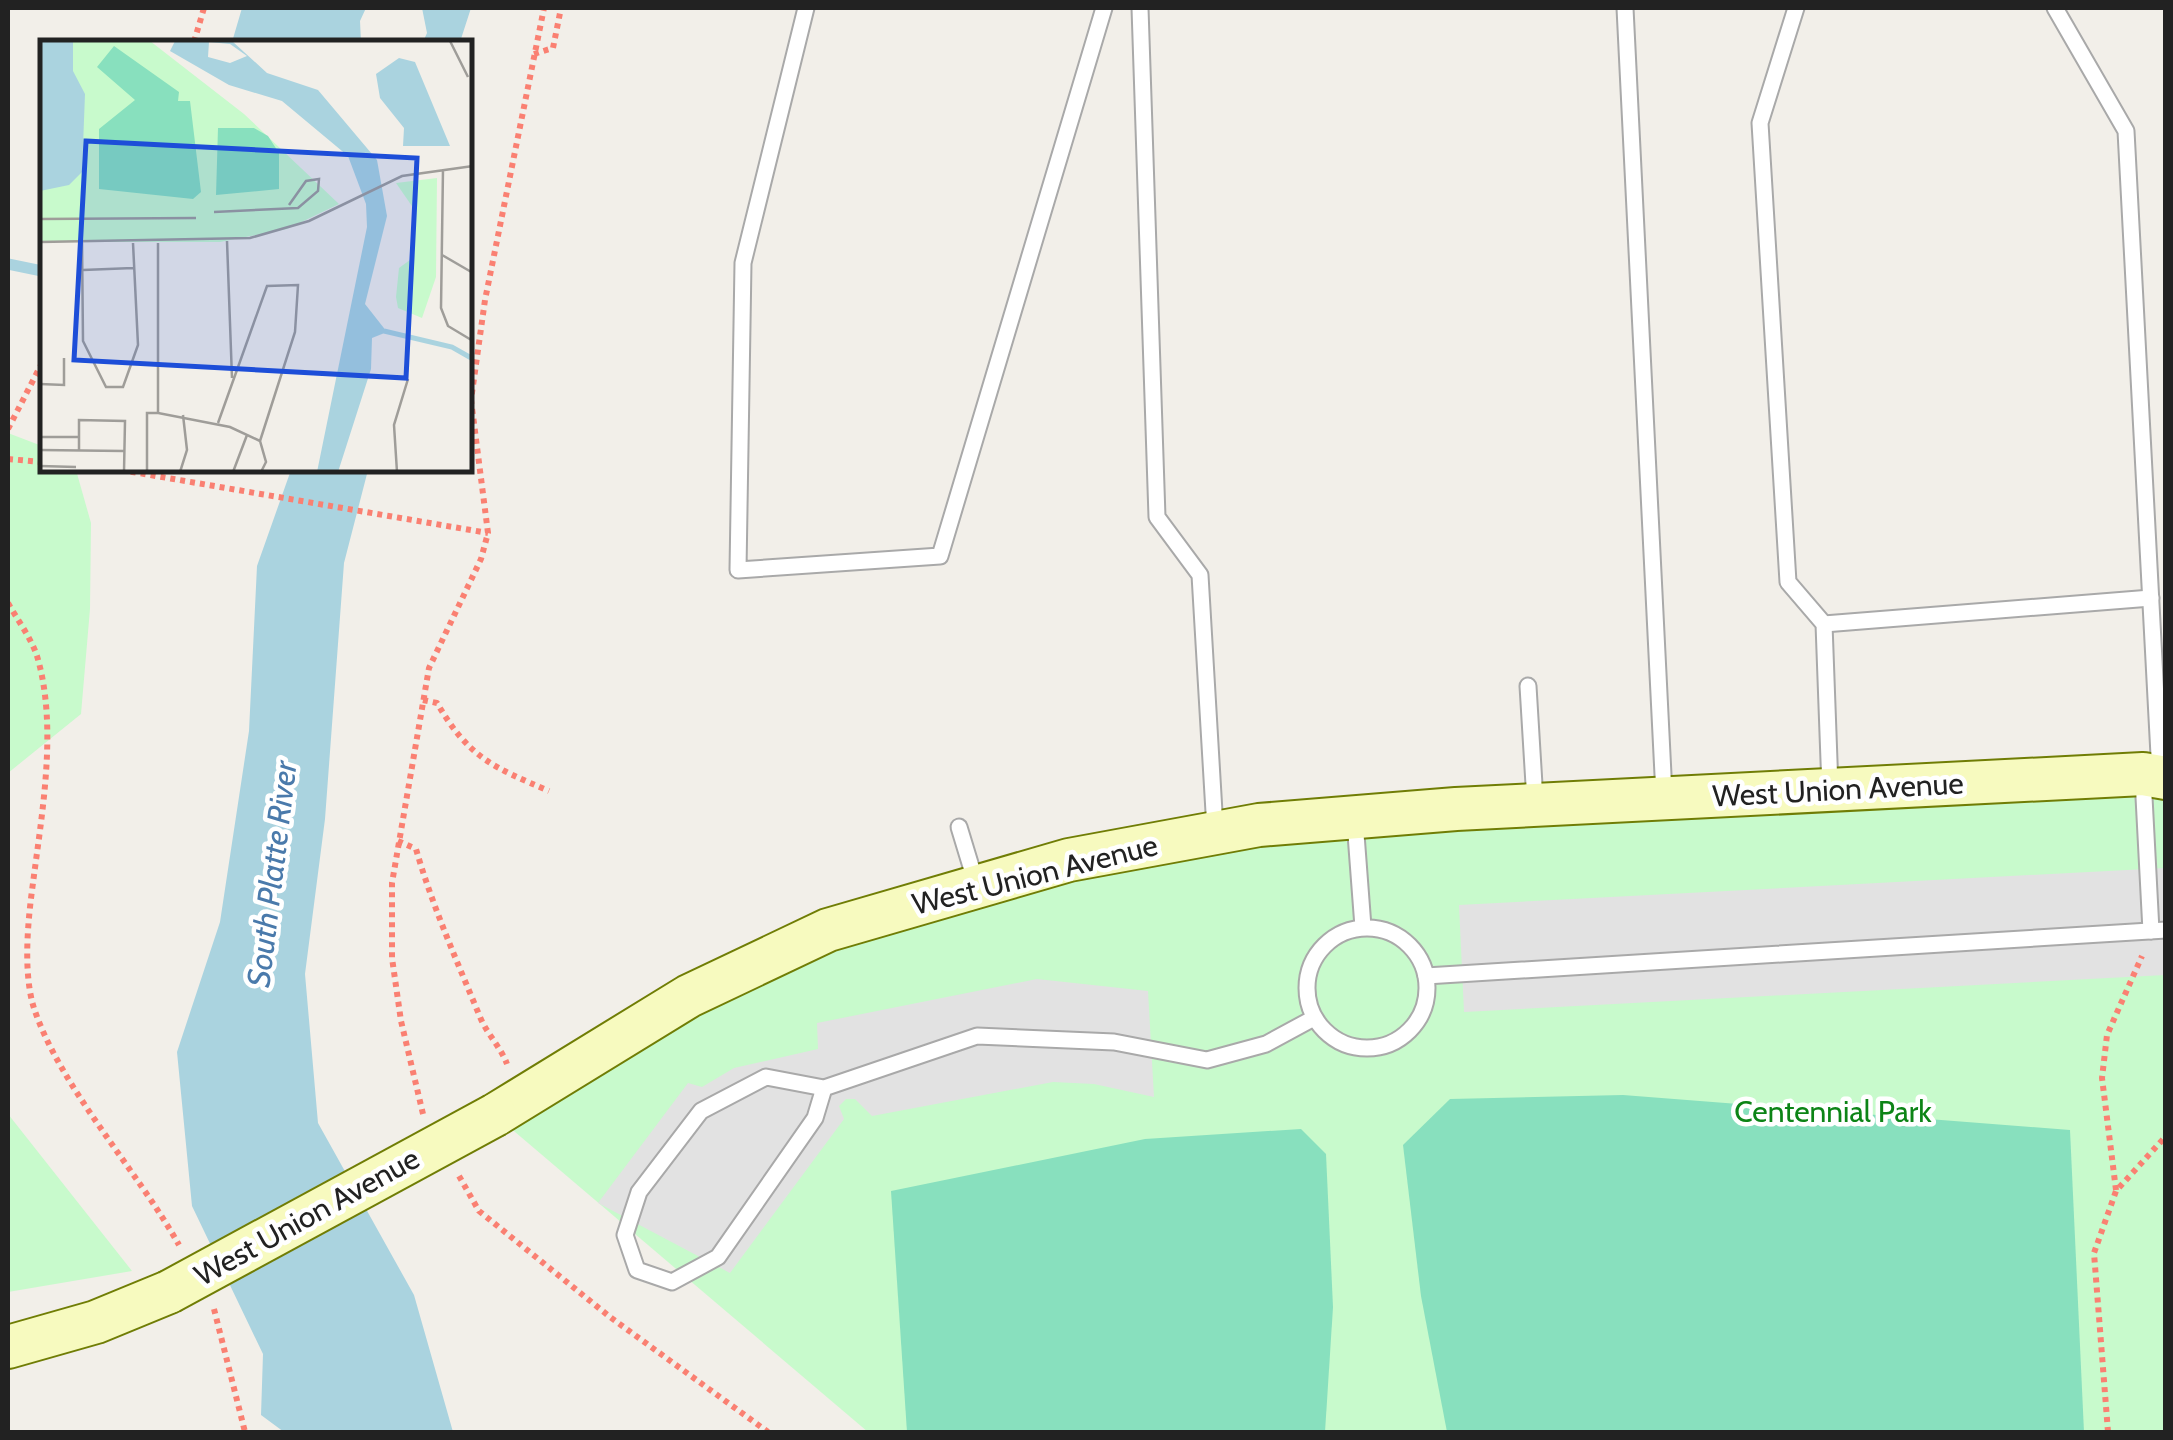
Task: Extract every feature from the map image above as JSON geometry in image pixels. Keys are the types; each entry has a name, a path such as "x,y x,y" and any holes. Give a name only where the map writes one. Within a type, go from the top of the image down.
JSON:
{"street":[{"name":"West Union Avenue","path":"8,1346 96,1322 177,1274 495,1115 689,996 828,930 1069,860 1216,832 1355,817 1830,790 2156,777"}],"lane":[{"path":"806,8 743,263 738,570 940,556 1104,8"},
{"path":"1140,8 1157,518 1200,575 1216,832"},
{"path":"1625,8 1664,799"},
{"path":"1796,8 1760,123 1788,582 1824,624 1830,790"},
{"path":"1426,976 2158,930 2151,598 2126,131 2055,8"},
{"path":"1824,624 2151,598"},
{"path":"1528,686 1535,805"},
{"path":"1355,817 1363,928"},
{"path":"958,827 977,887"},
{"path":"1363,928 1384,930 1404,940 1418,956 1426,976 1426,1001 1416,1023 1398,1040 1376,1048 1352,1047 1330,1036 1314,1018 1306,995 1308,971 1320,949 1339,934 1363,928"},
{"path":"824,1088 815,1118 718,1257 672,1282 637,1270 625,1234 639,1192 701,1111 766,1076 824,1088 977,1036 1114,1042 1207,1060 1266,1044 1314,1018"}],"path":[{"path":"195,40 204,8"},
{"path":"472,389 544,8"},
{"path":"533,54 553,48 562,8"},
{"path":"8,429 40,367"},
{"path":"428,1120 419,1106 392,958 392,883 429,668 481,558 488,533 472,415"},
{"path":"8,459 40,462"},
{"path":"132,472 488,533"},
{"path":"8,602 37,654 46,716 40,826 28,920 32,1004 75,1090 144,1185 177,1274"},
{"path":"424,700 437,703 460,743 503,771 549,791"},
{"path":"398,841 416,849 439,926 509,1070"},
{"path":"2116,1191 2102,1078 2106,1050 2158,930"},
{"path":"2108,1432 2094,1253 2116,1191 2166,1136"},
{"path":"453,1166 479,1211 610,1316 768,1432"},
{"path":"210,1303 219,1319 236,1407 245,1432"}],"green space":[{"path":"8,433 40,445 40,472 77,472 91,523 90,609 81,714 8,773"},
{"name":"Centennial Park","path":"2165,778 2165,1432 868,1432 495,1115 828,930 1216,833"},
{"path":"1623,1095 2070,1130 2084,1432 1447,1432 1421,1296 1403,1145 1450,1099"},
{"path":"8,1114 132,1271 8,1292"},
{"path":"1301,1129 1326,1154 1333,1307 1325,1432 907,1432 891,1191 1145,1139"}],"shaded area":[{"path":"2165,868 2165,975 1464,1012 1459,905"},
{"path":"1037,979 1148,991 1154,1097 1094,1084 1053,1082 872,1116 855,1099 846,1099 839,1106 844,1119 730,1273 598,1203 688,1083 702,1087 734,1068 818,1049 817,1023"}],"water":[{"path":"242,8 366,8 360,21 361,40 233,40"},
{"path":"422,8 471,8 461,40 424,40 427,33"},
{"name":"South Platte River","path":"290,472 367,472 344,563 325,819 305,974 318,1123 414,1295 453,1432 284,1432 261,1415 263,1354 192,1206 177,1052 220,922 249,731 257,566"}],"waterway":[{"path":"8,264 40,271"}]}
